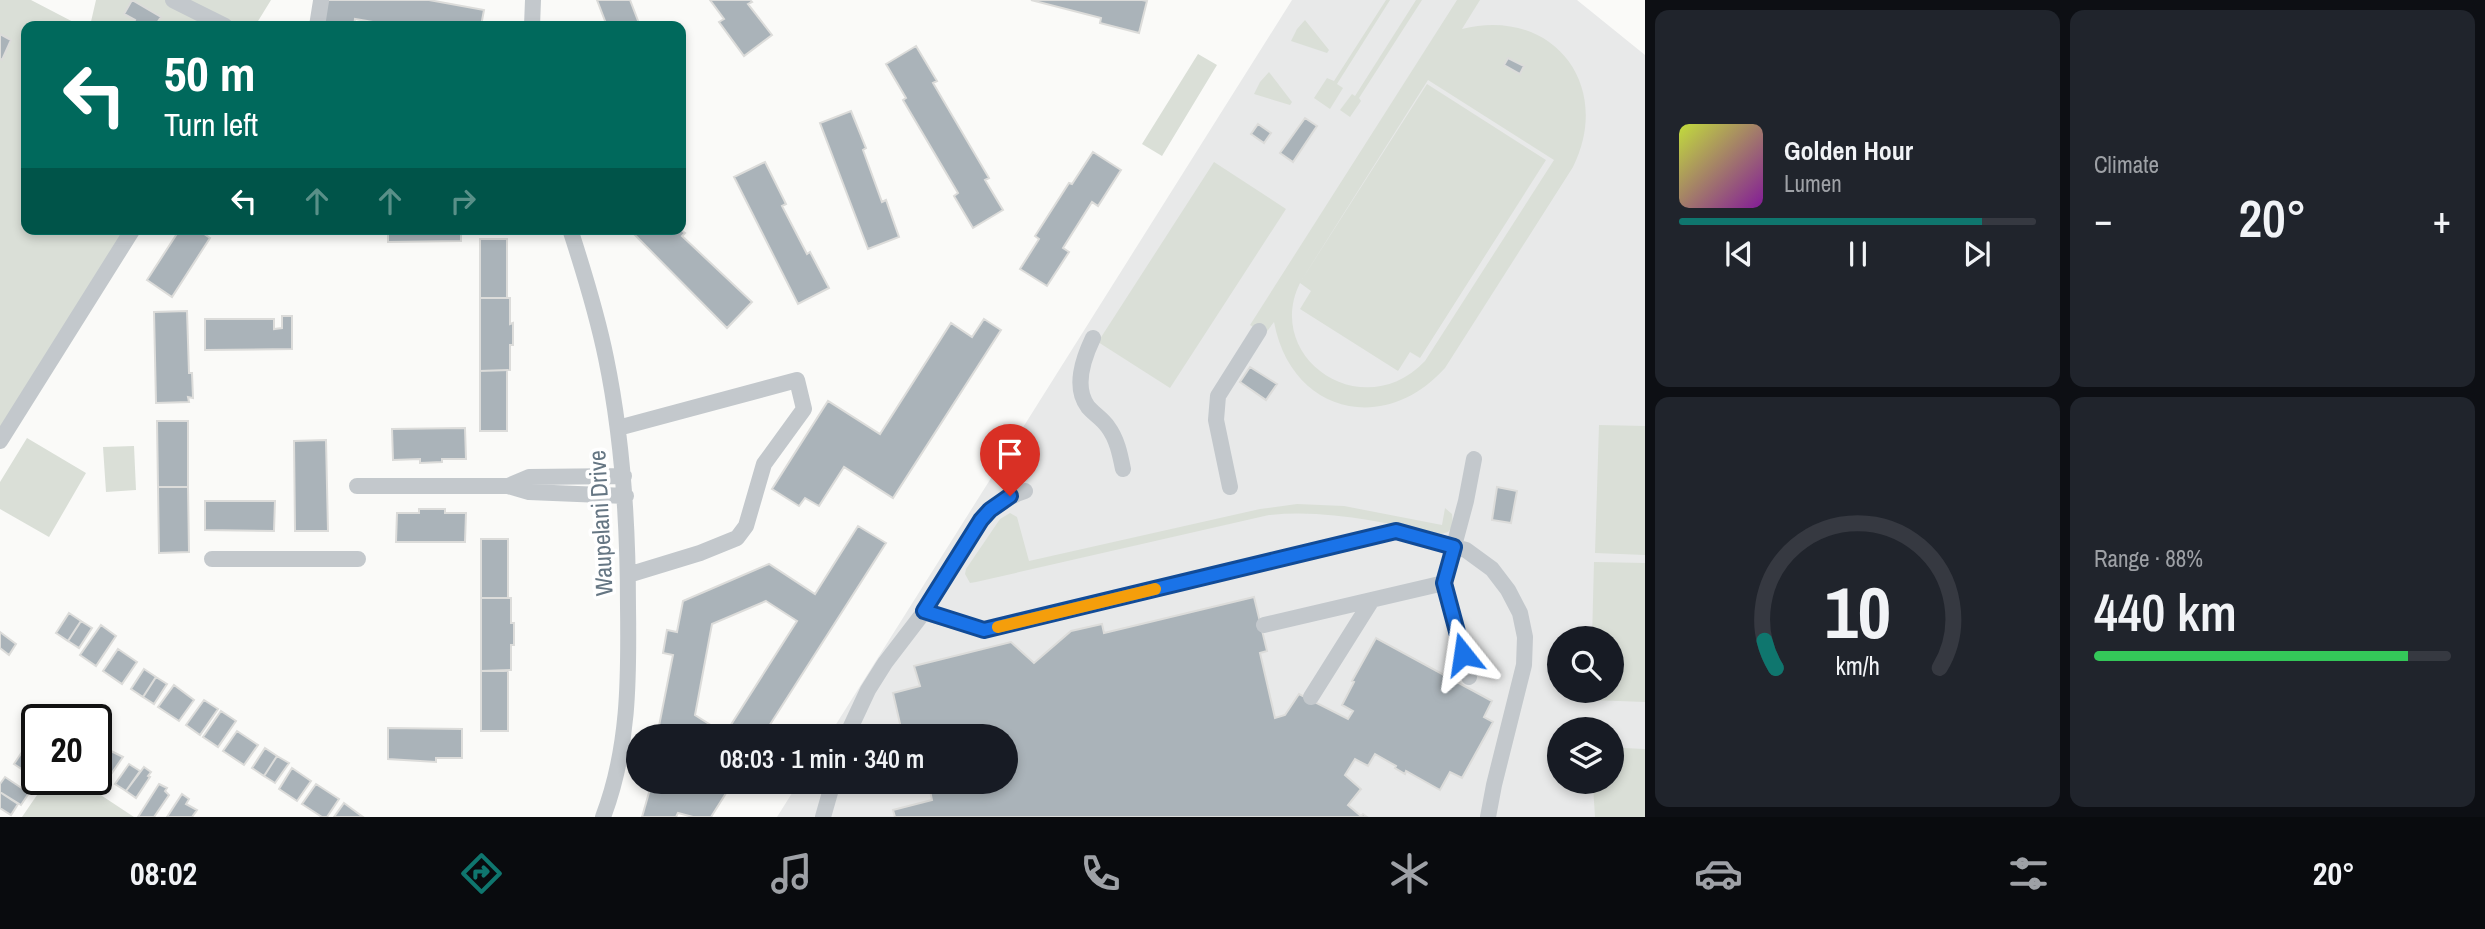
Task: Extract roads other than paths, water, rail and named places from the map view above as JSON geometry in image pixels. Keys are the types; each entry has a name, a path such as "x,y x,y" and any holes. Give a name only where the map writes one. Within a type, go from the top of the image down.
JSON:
{"street":[{"path":"173,0 215,21"},
{"path":"532,21 533,0"},
{"path":"318,21 321,1"},
{"path":"0,441 129,235"},
{"name":"Waupelani Drive","path":"572,235 601,335 618,428 626,496 626,719 617,773 603,817"},
{"path":"1230,486 1216,420 1218,396 1259,331"},
{"path":"1093,338 1080,376 1081,391 1088,407 1107,425 1113,436 1123,469"},
{"path":"618,428 797,380 804,409 764,464 746,526 737,538 628,575"},
{"path":"1469,677 1444,583 1474,459"},
{"path":"508,486 529,477 624,476"},
{"path":"357,486 508,486 528,492 626,496"},
{"path":"852,724 868,690 885,663 906,638 981,520 1002,501 1025,491"},
{"path":"924,611 984,630 1396,531 1466,550 1496,574 1514,599 1525,637 1524,665 1493,785 1488,817"},
{"path":"212,559 358,559"},
{"path":"1264,625 1444,583"},
{"path":"1311,697 1372,600"},
{"path":"823,817 830,794"}]}
